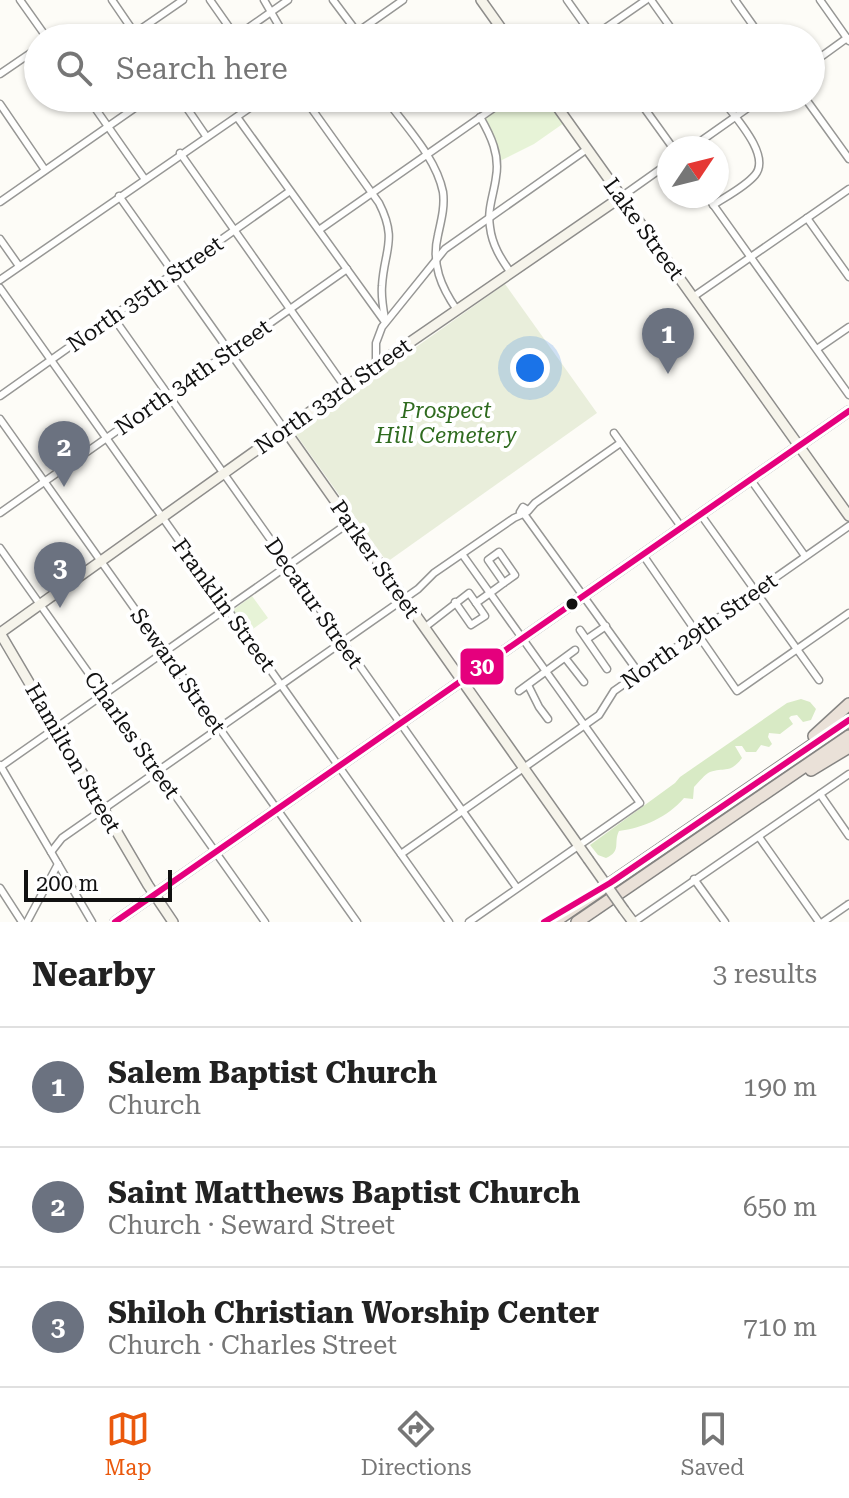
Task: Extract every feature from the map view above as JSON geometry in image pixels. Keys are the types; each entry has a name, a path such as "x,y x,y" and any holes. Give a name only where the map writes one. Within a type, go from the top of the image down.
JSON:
{"highway":[{"path":"714,819 849,704"},
{"path":"577,922 849,720"},
{"path":"544,922 849,736"},
{"path":"714,819 849,747"},
{"path":"554,922 610,883"}],"main road":[{"path":"481,0 498,24"},
{"name":"Lake Street","path":"561,112 849,516"},
{"name":"North 33rd Street","path":"0,633 345,387 621,197"},
{"path":"115,922 849,411"},
{"name":"Parker Street","path":"285,430 633,922"},
{"name":"Hamilton Street","path":"0,633 154,895 173,922"}],"street":[{"path":"20,0 37,24"},
{"path":"112,0 129,24"},
{"path":"152,24 183,0"},
{"path":"210,0 226,24"},
{"path":"264,0 277,24"},
{"path":"254,24 288,0"},
{"path":"333,0 351,24"},
{"path":"368,24 403,0"},
{"path":"567,0 584,24"},
{"path":"613,24 649,0 667,24"},
{"path":"735,0 752,24"},
{"path":"820,0 848,39 825,55"},
{"path":"0,74 24,58"},
{"path":"0,104 45,170"},
{"path":"98,112 144,178"},
{"path":"0,202 129,112"},
{"path":"190,112 206,136"},
{"path":"0,280 243,112"},
{"path":"314,112 384,213 389,234 382,288 385,322"},
{"path":"395,112 438,176 443,198 436,261 442,285 457,310"},
{"path":"319,230 487,112"},
{"path":"647,112 664,136"},
{"path":"729,194 754,177 760,167 758,151 731,112"},
{"path":"708,136 742,112"},
{"path":"815,112 849,159"},
{"path":"237,117 385,322"},
{"path":"480,117 492,140 497,159 489,217 493,241 511,273"},
{"path":"376,366 376,343 385,322 436,261 455,242 587,149"},
{"path":"180,153 345,387"},
{"name":"North 33rd Street","path":"621,197 657,172"},
{"path":"693,297 849,189"},
{"name":"North 35th Street","path":"0,396 290,191"},
{"name":"Parker Street","path":"119,196 285,430"},
{"path":"715,208 849,395"},
{"path":"807,218 849,277"},
{"path":"0,239 19,266"},
{"name":"North 34th Street","path":"0,513 347,269"},
{"name":"Franklin Street","path":"0,288 449,922"},
{"name":"Decatur Street","path":"113,317 517,888"},
{"path":"817,349 849,327"},
{"name":"Seward Street","path":"0,419 357,922"},
{"path":"627,452 619,444 611,429 682,528"},
{"path":"51,852 62,838 619,444"},
{"path":"751,480 805,556"},
{"path":"525,511 639,673"},
{"path":"701,515 819,680"},
{"path":"92,922 0,766 350,522"},
{"name":"North 29th Street","path":"401,854 602,713 612,692 849,526"},
{"name":"Charles Street","path":"0,548 265,922"},
{"path":"476,603 504,583 515,575 499,552 488,560 504,583"},
{"path":"462,554 640,803 469,922"},
{"path":"643,555 737,691 849,613"},
{"path":"424,628 455,602 469,593 485,616 471,625 455,602"},
{"path":"587,639 606,626"},
{"path":"580,630 607,669"},
{"path":"519,691 575,650"},
{"path":"566,659 584,682"},
{"path":"528,685 548,719"},
{"path":"633,922 849,774"},
{"path":"820,794 849,836"},
{"path":"759,837 821,922 849,904"},
{"path":"0,888 25,922 58,864"},
{"path":"694,879 725,922"}],"green space":[{"path":"492,112 556,112 564,123 534,144 500,161 497,143 484,118"},
{"name":"Prospect Hill Cemetery","path":"505,284 597,413 387,562 295,433"},
{"path":"252,596 268,618 249,632 233,610"},
{"path":"801,699 810,702 816,709 811,720 803,722 797,715 791,716 789,718 793,724 780,734 769,733 772,744 769,747 761,745 756,752 746,752 742,746 735,746 742,758 738,763 731,768 706,774 694,787 693,799 684,798 654,820 619,831 616,850 606,858 598,855 590,845 680,777 787,703"}],"transit line":[{"name":"30","path":"115,922 849,411"},
{"name":"30","path":"544,922 610,883 849,720"}],"place":[{"name":"Salem Baptist Church","path":"668,374"},
{"name":"Saint Matthews Baptist Church","path":"64,487"},
{"name":"Shiloh Christian Worship Center","path":"60,608"}]}
